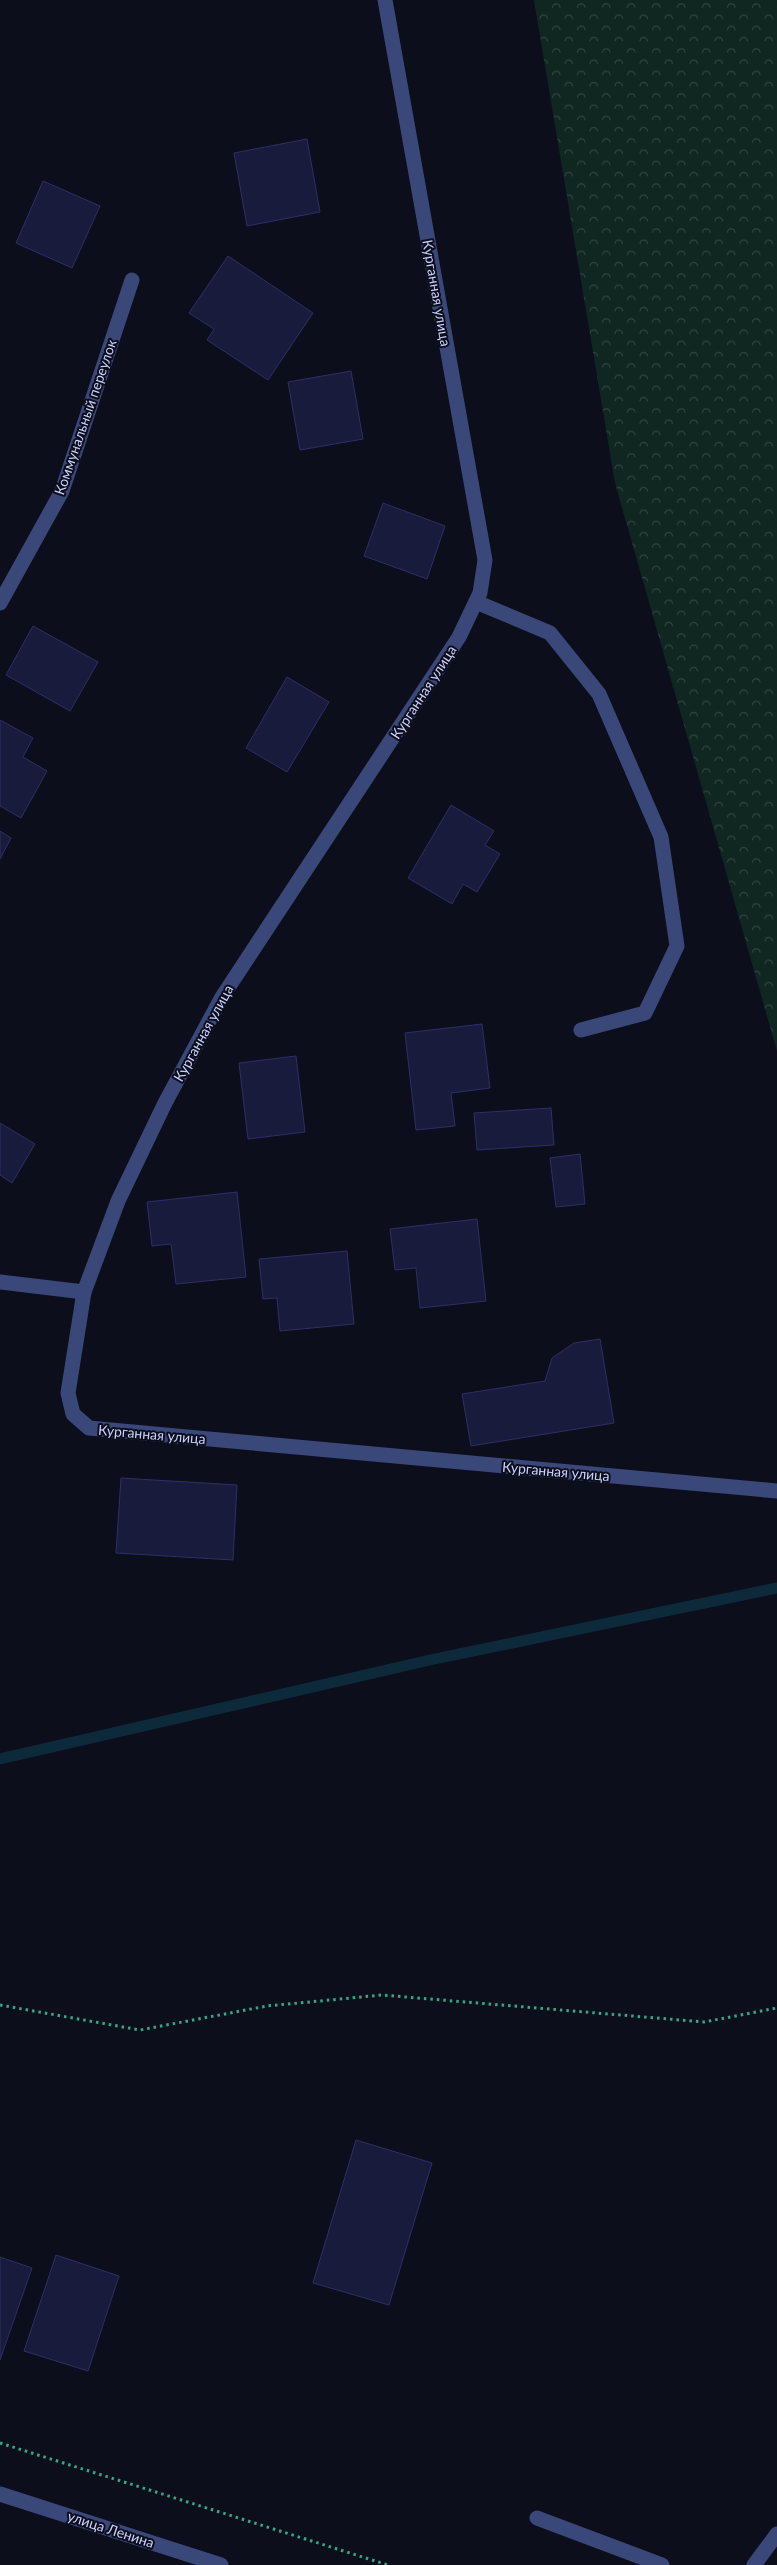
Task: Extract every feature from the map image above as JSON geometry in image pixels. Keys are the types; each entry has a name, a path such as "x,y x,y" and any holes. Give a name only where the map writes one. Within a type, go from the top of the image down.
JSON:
{"street":[{"name":"Курганная улица","path":"385,0 485,560 480,593 459,637 222,997 165,1103 118,1201 84,1292 68,1393 73,1414 88,1428 777,1491"},
{"name":"Коммунальный переулок","path":"0,603 62,490 132,280"},
{"path":"476,602 550,633 599,694 661,837 677,946 645,1013 581,1030"},
{"path":"0,1282 84,1292"},
{"name":"улица Ленина","path":"0,2494 221,2565"},
{"path":"537,2518 662,2565"},
{"path":"754,2565 777,2534"}],"path":[{"path":"0,2005 140,2030 267,2006 382,1995 704,2022 777,2008"},
{"path":"0,2443 388,2565"}],"green space":[{"path":"534,0 777,0 777,1051 615,483"}],"building":[{"path":"307,139 320,212 247,226 234,153"},
{"path":"43,181 100,206 72,268 16,243"},
{"path":"228,256 313,313 268,380 207,340 214,329 189,313"},
{"path":"351,371 363,439 300,450 288,382"},
{"path":"383,503 445,526 427,579 364,556"},
{"path":"33,626 98,662 70,711 6,675"},
{"path":"287,677 329,702 287,772 246,748"},
{"path":"0,720 33,738 23,757 47,771 21,818 0,806"},
{"path":"451,805 494,831 485,845 500,854 477,892 463,884 452,904 408,878"},
{"path":"0,831 11,838 0,859"},
{"path":"482,1024 490,1088 451,1093 455,1126 416,1130 405,1033"},
{"path":"296,1056 305,1132 248,1139 239,1063"},
{"path":"551,1108 554,1145 477,1150 474,1113"},
{"path":"0,1123 35,1144 12,1183 0,1175"},
{"path":"580,1154 585,1204 556,1207 550,1158"},
{"path":"237,1192 246,1277 176,1284 171,1244 152,1246 147,1202"},
{"path":"477,1219 486,1301 420,1308 416,1268 395,1270 390,1229"},
{"path":"347,1251 354,1324 280,1331 277,1298 263,1299 259,1259"},
{"path":"600,1339 614,1423 471,1446 462,1394 545,1381 552,1358 574,1343"},
{"path":"121,1478 237,1485 233,1560 116,1553"},
{"path":"356,2140 432,2163 389,2305 313,2283"},
{"path":"56,2255 119,2276 88,2371 24,2351"},
{"path":"0,2257 32,2268 0,2360"}],"waterway":[{"path":"0,1759 430,1660 777,1588"}]}
